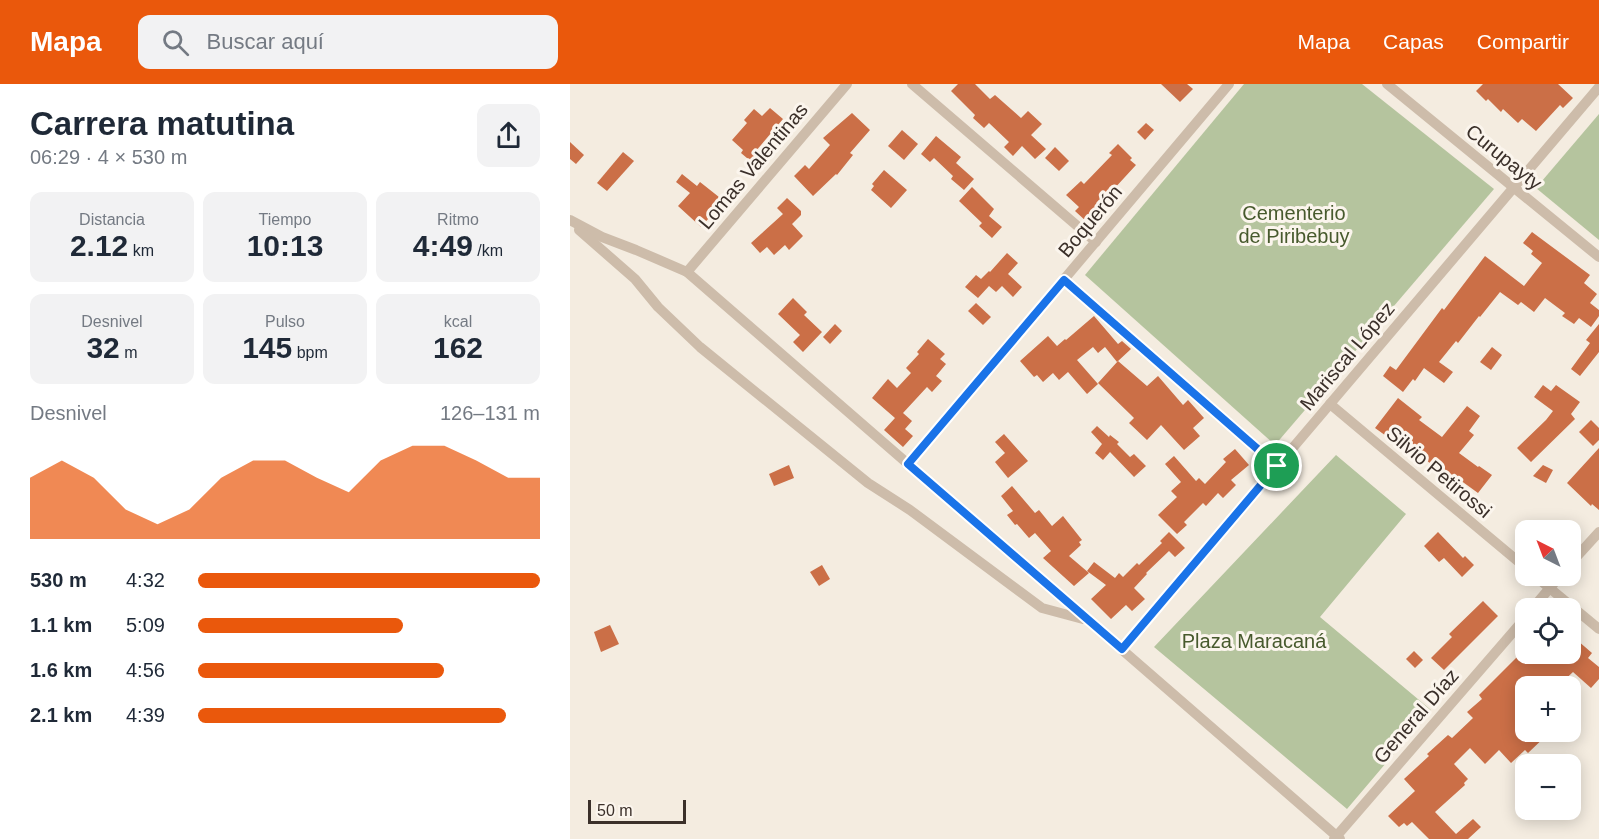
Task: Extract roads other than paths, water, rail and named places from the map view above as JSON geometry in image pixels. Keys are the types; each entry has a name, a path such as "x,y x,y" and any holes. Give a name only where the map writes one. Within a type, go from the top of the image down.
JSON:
{"street":[{"name":"Lomas Valentinas","path":"687,272 847,84"},
{"path":"912,84 1096,242"},
{"name":"Boquerón","path":"908,464 1229,84"},
{"name":"Curupayty","path":"1387,84 1599,257"},
{"name":"Mariscal López","path":"1122,649 1599,87"},
{"path":"570,221 602,237 687,272 1337,838"},
{"path":"570,221 635,279 658,307 700,347 868,483 910,510 1042,608 1088,620"},
{"path":"1064,280 1277,466"},
{"name":"Silvio Petirossi","path":"1330,404 1515,559"},
{"path":"1581,552 1599,532"},
{"path":"1548,586 1599,629"},
{"path":"1541,598 1550,588"},
{"name":"General Díaz","path":"1337,838 1515,629"}],"park label":[{"name":"Cementerio de Piribebuy","path":"1294,224"},
{"name":"Plaza Maracaná","path":"1254,641"}]}
